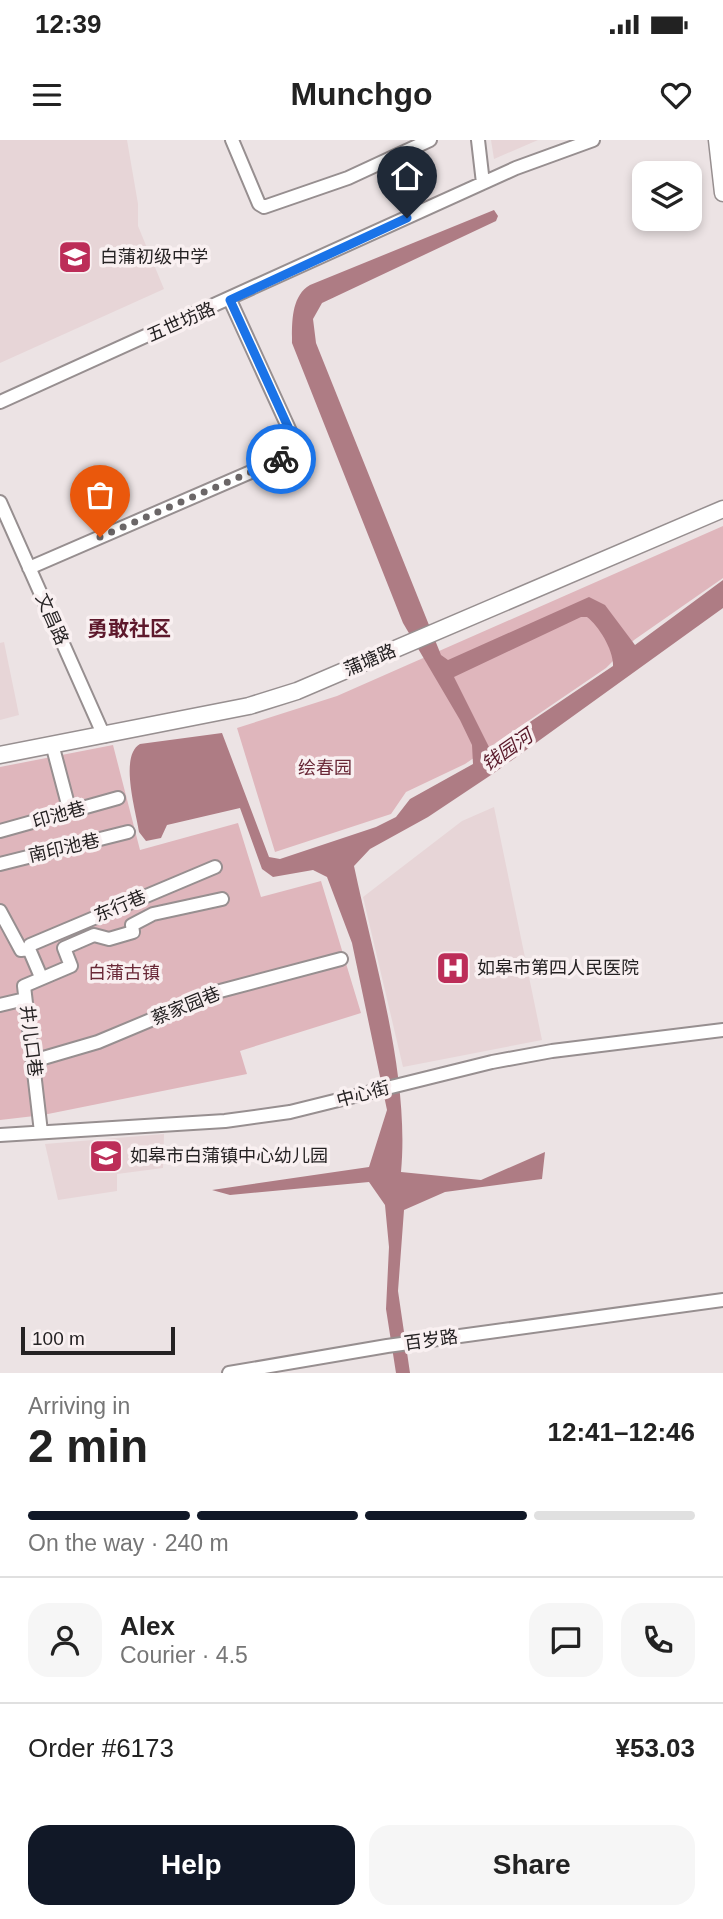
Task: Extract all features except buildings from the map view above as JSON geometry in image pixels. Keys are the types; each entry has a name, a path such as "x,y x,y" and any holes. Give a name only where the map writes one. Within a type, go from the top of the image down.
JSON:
{"main road":[{"path":"717,140 723,193"},
{"name":"蒲塘路","path":"0,755 249,706 297,691 723,509"}],"street":[{"path":"232,140 260,204 264,206 348,178 430,140"},
{"path":"478,140 483,183"},
{"name":"五世坊路","path":"0,402 483,183 593,140"},
{"path":"29,568 290,455 295,442 230,300"},
{"name":"文昌路","path":"0,502 104,736"},
{"path":"52,744 70,812"},
{"name":"印池巷","path":"0,831 118,798"},
{"name":"南印池巷","path":"0,864 128,832"},
{"name":"东行巷","path":"29,949 30,944 215,867"},
{"name":"井儿口巷","path":"41,1132 24,986 71,966 64,948 94,935 109,939 133,932 132,925 153,914 222,899"},
{"path":"0,911 21,950 29,949 41,977"},
{"name":"蔡家园巷","path":"33,1061 98,1042 220,991 341,960"},
{"path":"0,1005 25,999"},
{"name":"中心街","path":"0,1135 225,1121 290,1112 404,1083 552,1051 723,1030"},
{"name":"百岁路","path":"229,1373 387,1346 723,1300"},
{"name":"百岁路","path":"634,1314 653,1319 723,1308"}],"shaded area":[{"name":"白蒲初级中学","path":"0,140 127,140 138,204 138,226 164,289 0,363"},
{"path":"491,140 538,140 494,159"},
{"path":"4,642 19,715 0,720 0,643"},
{"name":"如皋市第四人民医院","path":"494,807 542,1040 403,1067 363,897 462,821"},
{"name":"如皋市白蒲镇中心幼儿园","path":"164,1134 163,1168 117,1174 117,1191 58,1200 45,1144"}],"green space":[{"name":"绘春园","path":"723,526 723,578 634,640 606,668 465,764 406,792 391,814 275,852 237,728 337,696"},
{"name":"白蒲古镇","path":"113,745 140,850 238,823 261,897 321,881 361,1013 240,1051 247,1074 43,1115 0,1120 0,767"}],"water":[{"name":"钱园河","path":"494,210 498,216 496,221 322,303 313,319 316,343 441,655 448,660 589,597 605,605 635,645 723,580 723,608 494,773 428,817 370,849 354,866 395,1058 402,1135 401,1172 481,1180 545,1152 542,1179 445,1192 404,1210 398,1291 410,1373 396,1373 386,1309 389,1247 385,1205 369,1182 230,1195 212,1190 369,1167 387,1110 352,943 327,877 313,870 273,877 262,869 240,808 167,825 161,838 146,841 139,832 130,785 131,760 134,750 140,744 222,733 269,857 280,859 376,827 396,817 410,799 473,764 472,745 460,720 403,623 292,343 296,303 310,285","holes":["581,617 587,617 605,639 613,666 490,749 454,677"]}],"way so far":[{"path":"100,537 281,459"}],"place":[{"name":"白蒲初级中学","path":"75,257"},
{"name":"如皋市第四人民医院","path":"453,968"},
{"name":"如皋市白蒲镇中心幼儿园","path":"106,1156"}],"district":[{"name":"勇敢社区","path":"129,628"}],"route":[{"path":"281,459 290,455 295,442 230,300 407,218"}]}
